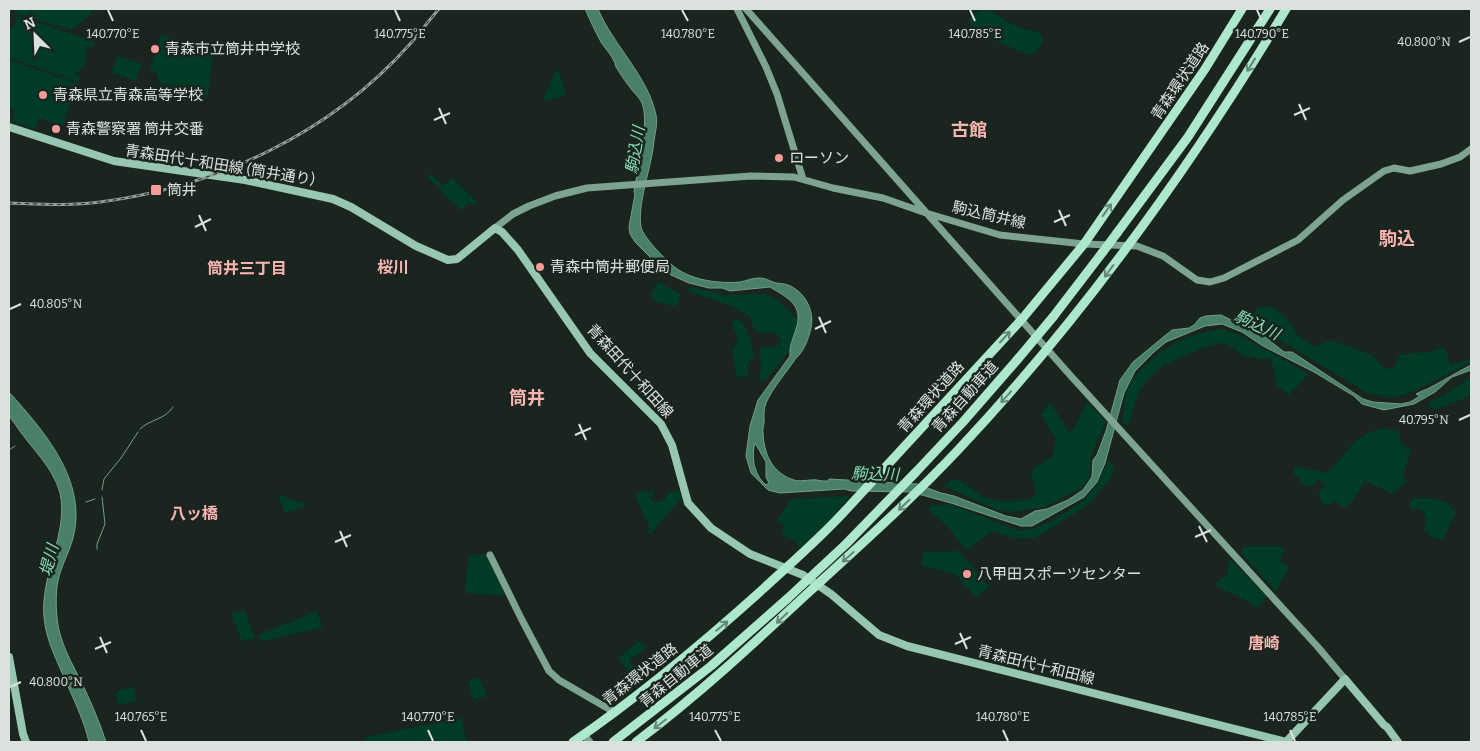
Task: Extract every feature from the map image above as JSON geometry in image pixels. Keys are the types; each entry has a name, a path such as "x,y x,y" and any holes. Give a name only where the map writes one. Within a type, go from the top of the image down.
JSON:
{"highway":[{"name":"青森環状道路","path":"573,742 587,738 614,712 731,618 786,568 843,514 1022,318 1084,244 1205,70 1242,9"},
{"name":"青森自動車道","path":"613,742 711,666 787,599 846,544 963,422 1053,317 1118,233 1188,137 1270,9"},
{"path":"636,742 676,712 728,667 878,529 981,425 1048,348 1128,245 1212,126 1286,9"}],"main road":[{"name":"青森田代十和田線 (筒井通り)","path":"9,127 114,162 244,180 333,198 416,246 448,260 457,258 495,228"},
{"name":"青森田代十和田線","path":"495,228 502,232 518,250 590,353 661,424 672,445 684,495 689,505 711,528 740,548 759,558 803,575 818,584 873,631 896,643 1285,742 1345,679"},
{"path":"9,657 26,742"},
{"path":"1345,679 1384,726 1394,742"},
{"path":"1384,726 1387,727 1398,742"}],"street":[{"path":"737,9 758,47 769,74 803,179"},
{"path":"746,9 926,213 1345,679"},
{"name":"駒込筒井線","path":"495,228 513,214 555,196 595,186 760,176 803,179 833,188 883,198 926,213 1009,236 1084,244 1138,246 1158,253 1197,280 1215,281 1298,240 1344,200 1384,171 1394,168 1410,171 1441,164 1460,157 1471,149"},
{"path":"490,555 549,670 560,680 614,712"}],"shaded area":[{"path":"16,9 95,9 71,30 14,13"},
{"path":"585,9 598,9 612,35 646,87 656,115 657,125 653,151 640,217 641,227 650,242 672,265 687,274 704,280 722,282 740,282 759,278 786,284 803,296 810,308 812,321 806,344 772,391 764,410 763,431 767,454 778,471 791,479 797,481 828,481 829,479 917,484 1006,516 1021,519 1035,511 1047,509 1068,500 1083,490 1092,477 1093,460 1097,455 1106,431 1120,380 1133,362 1172,330 1189,328 1200,318 1206,316 1221,315 1264,336 1284,352 1292,352 1363,399 1373,402 1401,404 1410,402 1420,396 1416,394 1471,365 1471,370 1452,377 1435,392 1414,404 1384,410 1362,404 1354,396 1314,372 1263,346 1242,332 1222,324 1205,326 1166,342 1135,371 1124,393 1105,463 1097,482 1084,497 1032,526 1021,526 911,492 852,491 844,489 780,493 768,490 751,473 746,456 750,426 758,400 790,356 798,321 796,308 793,303 770,287 730,291 689,283 671,275 635,242 630,234 629,227 644,132 644,109 641,101 624,79 601,42","holes":["755,443 766,462 766,477 769,483 766,485 754,466 753,454"]},
{"path":"981,9 988,9 1013,25 1040,33 1044,40 1040,47 1031,55 991,39 970,24 969,19"},
{"path":"17,16 94,41 92,47 85,46 86,62 75,74 80,77 79,82 9,58 9,29 17,23 15,22"},
{"path":"161,35 213,50 208,97 201,99 160,83 155,72 150,70"},
{"path":"117,56 142,64 136,81 112,73"},
{"path":"9,60 77,83 63,126 39,118 35,129 11,121 15,110 9,108"},
{"path":"559,71 566,95 545,101 544,97 555,72"},
{"path":"431,173 442,186 452,178 477,202 473,205 469,203 461,211 456,204 445,197 439,187 427,178"},
{"path":"658,282 681,294 676,307 658,302 650,295"},
{"path":"690,287 725,295 765,294 778,300 799,321 798,330 791,346 782,361 765,381 758,379 761,370 760,347 775,347 781,340 774,332 762,333 755,331 750,318 734,307 688,291"},
{"path":"1259,307 1272,307 1283,315 1298,336 1315,347 1331,340 1372,355 1383,367 1391,369 1396,365 1400,354 1431,352 1443,347 1447,352 1450,365 1469,359 1471,362 1415,391 1397,397 1367,393 1253,324 1252,315"},
{"path":"739,319 745,326 752,344 754,356 748,365 748,377 736,376 732,349 738,337 731,324"},
{"path":"1222,329 1236,333 1309,374 1289,395 1276,385 1274,369 1270,358 1260,359 1244,356 1222,343 1202,348 1162,366 1145,383 1138,394 1128,426 1122,422 1128,388 1142,368 1164,350 1182,340 1201,333"},
{"path":"1471,377 1471,396 1436,409 1429,407 1429,403"},
{"path":"9,392 49,440 69,477 76,517 73,538 58,581 56,599 57,618 65,649 91,702 106,742 89,742 82,719 47,634 44,602 61,523 60,493 47,466 10,418 8,409"},
{"path":"1050,402 1070,433 1087,402 1106,421 1091,457 1089,478 1082,488 1045,507 1010,512 997,510 944,486 950,480 955,480 964,483 989,499 1008,501 1031,499 1036,493 1031,474 1036,466 1052,457 1056,440 1041,414"},
{"path":"1385,428 1400,432 1400,442 1411,450 1403,474 1406,482 1393,494 1365,481 1351,504 1343,508 1336,501 1324,506 1318,493 1325,485 1318,479 1311,487 1299,483 1300,479 1293,473 1294,466 1328,473 1352,444 1374,430"},
{"path":"1108,460 1112,464 1114,471 1108,482 1088,505 1035,538 1015,538 993,531 966,550 947,526 929,510 929,506 949,504 1018,530 1031,529 1052,521 1083,501 1097,485"},
{"path":"643,490 645,493 653,490 654,494 649,497 655,503 665,499 668,493 679,490 682,498 650,534 647,532 650,528 635,496"},
{"path":"277,494 308,505 285,513"},
{"path":"850,496 833,517 800,548 794,540 781,534 785,527 777,521 791,499"},
{"path":"1413,498 1444,501 1453,508 1456,513 1443,539 1434,538 1426,532 1424,529 1426,523 1424,512 1419,509 1411,509 1409,504"},
{"path":"1244,546 1278,546 1285,548 1280,561 1289,566 1276,591 1242,554"},
{"name":"八甲田スポーツセンター","path":"959,551 989,587 976,597 955,574 921,566 923,552"},
{"path":"487,554 504,593 502,596 467,593 465,591 469,557"},
{"path":"1230,559 1267,596 1257,608 1238,596 1217,587 1216,583 1228,572"},
{"path":"242,610 245,611 255,638 242,641 231,614"},
{"path":"317,611 321,628 263,641 260,640 258,635"},
{"path":"640,640 646,648 629,661 636,670 630,674 618,658"},
{"path":"479,677 487,696 474,700 468,684 469,681"},
{"path":"134,687 137,701 118,705 115,691"},
{"path":"461,718 467,742 365,742 365,737"}],"waterway":[{"path":"140,429 166,415 173,407"},
{"path":"102,490 104,479 138,432"},
{"path":"9,450 15,446"},
{"path":"97,549 97,544 105,524 102,497"},
{"path":"86,502 95,499"}],"railway":[{"path":"9,203 77,204 144,195 187,184 229,169 269,151 308,129 345,104 379,76 410,44 439,9"}],"place":[{"name":"青森市立筒井中学校","path":"155,49"},
{"name":"青森県立青森高等学校","path":"43,95"},
{"name":"青森警察署 筒井交番","path":"56,129"},
{"name":"ローソン","path":"779,158"},
{"name":"筒井","path":"156,190"},
{"name":"青森中筒井郵便局","path":"540,267"},
{"name":"八甲田スポーツセンター","path":"967,574"}],"district":[{"name":"古館","path":"969,130"},
{"name":"駒込","path":"1397,239"},
{"name":"桜川","path":"393,267"},
{"name":"筒井三丁目","path":"247,268"},
{"name":"筒井","path":"527,398"},
{"name":"八ッ橋","path":"194,513"},
{"name":"唐崎","path":"1264,643"}],"water label":[{"name":"駒込川","path":"635,150"},
{"name":"駒込川","path":"1257,325"},
{"name":"駒込川","path":"875,474"},
{"name":"堤川","path":"49,560"}]}
